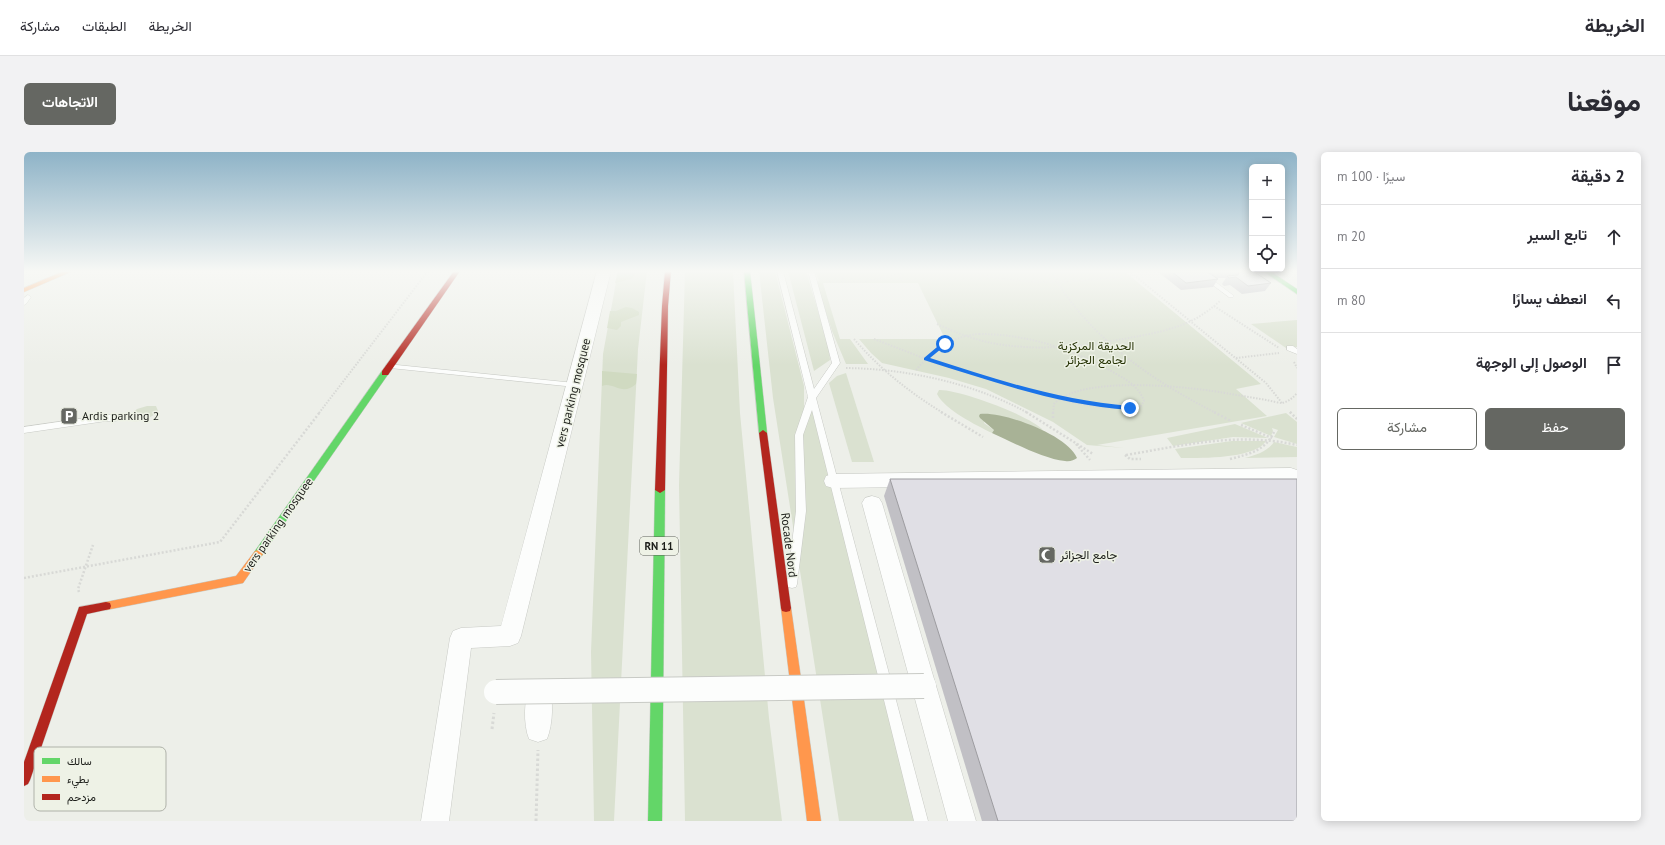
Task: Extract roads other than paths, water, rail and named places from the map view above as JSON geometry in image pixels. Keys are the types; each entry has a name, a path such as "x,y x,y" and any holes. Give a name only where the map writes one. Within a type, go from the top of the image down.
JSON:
{"main road":[{"name":"vers parking mosquee","path":"35,747 83,610 239,580 435,302"},
{"name":"RN 11","path":"655,821 662,395 665,302"},
{"name":"Rocade Nord","path":"750,302 766,460 788,635 814,821"},
{"name":"vers parking mosquee","path":"24,780 34,751"}],"street":[{"name":"vers parking mosquee","path":"435,821 444,772 461,638 510,636 596,302"},
{"path":"833,481 1291,475 1297,481"},
{"path":"872,503 962,821"},
{"path":"496,692 924,686"},
{"path":"538,730 539,692"}],"lane":[{"path":"788,302 921,821"},
{"path":"788,635 793,575 801,511 799,435 812,398 829,372 835,366 836,359 819,302"},
{"path":"390,366 575,385"},
{"path":"829,372 839,370"},
{"path":"24,430 106,418 116,418"}],"place":[{"name":"Ardis parking 2","path":"69,416"},
{"name":"جامع الجزائر","path":"1047,555"}],"park label":[{"name":"الحديقة المركزية لجامع الجزائر","path":"1096,353"}]}
